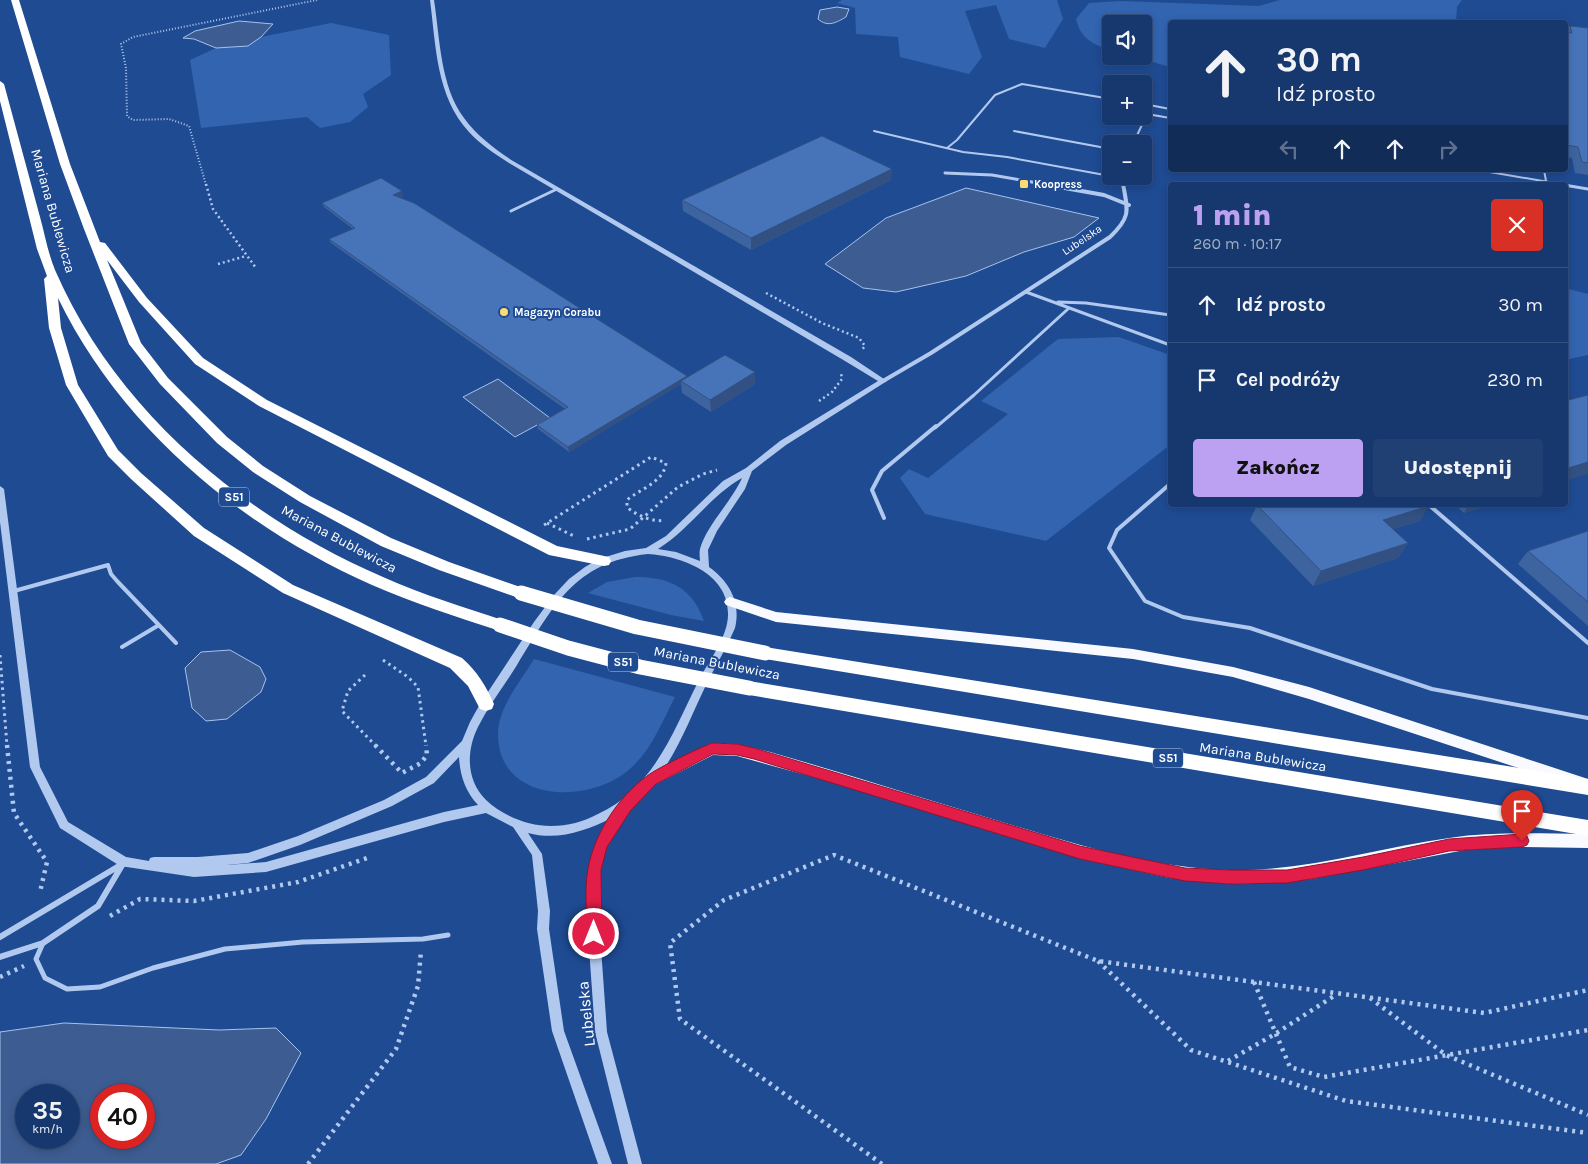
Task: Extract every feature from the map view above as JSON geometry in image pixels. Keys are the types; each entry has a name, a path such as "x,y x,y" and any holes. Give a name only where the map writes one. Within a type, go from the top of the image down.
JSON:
{"highway":[{"path":"15,0 27,37"},
{"name":"S51","path":"26,9 27,37"},
{"name":"Mariana Bublewicza","path":"27,37 65,164 89,230 135,344 164,381 222,440 258,469 305,499 386,542 444,566 521,593 637,626 765,653 1588,786"},
{"name":"Mariana Bublewicza","path":"0,84 49,270 80,331 122,392 146,421 169,444 252,512 294,538 361,573 416,597 568,648 640,667 749,688 1588,828"},
{"path":"89,230 143,300 199,361 262,404 554,551 604,560"},
{"path":"49,270 54,328 72,385 113,454 199,532 288,589 456,663 468,673 478,686 486,704"}],"main road":[{"path":"730,602 776,617 1133,654 1233,672 1309,693 1588,786"},
{"path":"651,780 712,749 737,750 1080,852 1185,874 1230,877 1287,876 1363,864 1449,845 1522,841 1588,842"}],"street":[{"path":"432,0 445,80 450,99 470,130 494,150 557,189 883,381 783,444 750,470 726,483 669,538 648,551"},
{"path":"945,173 992,174 1104,195 1129,205"},
{"path":"1124,185 1129,205"},
{"name":"Lubelska","path":"883,381 1011,302 1110,237 1122,226 1128,215 1129,205"},
{"path":"705,567 704,550 713,530 741,489 750,470"},
{"path":"0,489 35,767 64,825 124,862 194,872 266,866 444,817 486,808"},
{"path":"0,937 124,862 198,862 248,858 300,840 388,803 430,780 465,744 486,704 557,597 588,569 604,560 648,551 675,553 705,567 726,590 733,613 726,636 665,757 651,780 626,806 601,820 574,830 549,832 517,826 486,808 470,787 465,765 465,744"},
{"name":"Lubelska","path":"626,806 600,846 594,870 594,934 601,1032 635,1164"},
{"name":"Lubelska","path":"517,826 538,854 544,911 543,929 558,1030 604,1164"},
{"path":"0,957 43,944 98,906 124,862"}],"lane":[{"path":"1568,28 1580,30"},
{"path":"948,148 995,95 1022,84 1102,97"},
{"path":"1152,105 1168,108"},
{"path":"1137,135 1147,114 1168,118"},
{"path":"1014,131 1102,147"},
{"path":"874,132 963,152 1007,157 1102,174"},
{"path":"1490,172 1552,182"},
{"path":"1544,172 1546,181"},
{"path":"1568,185 1588,188"},
{"path":"511,211 557,189"},
{"path":"1026,292 1168,344"},
{"path":"1053,302 1086,303 1168,315"},
{"path":"884,518 872,490 882,471 974,395 1068,308"},
{"path":"1168,486 1117,530 1109,548 1145,601 1183,617 1250,628 1432,689 1588,718"},
{"path":"1431,507 1588,643"},
{"path":"14,591 108,565 111,574 117,581 176,643"},
{"path":"122,648 159,626"},
{"path":"43,944 36,959 45,978 67,989 100,988 153,968 225,950 303,942 423,939 448,935"}],"path":[{"path":"256,268 212,209 189,126 180,120 167,118 133,120 127,116 126,68 121,44 134,37 318,0"},
{"path":"218,264 246,256"},
{"path":"818,402 838,387 842,380 837,366 864,350 863,342 859,338 822,322"},
{"path":"644,517 627,507 627,500 663,475 667,468 666,463 659,458 651,457 639,463 545,524 574,536 590,539 630,529 657,508 678,487 702,474 723,467"},
{"path":"0,654 9,776 14,813 47,862 40,892"},
{"path":"365,675 348,692 342,711 402,773 421,762 427,754 418,687 412,680 383,660"},
{"path":"882,1164 680,1019 670,944 724,900 834,855 1098,961 1484,1013 1588,990"},
{"path":"107,918 140,899 194,901 289,884 371,856"},
{"path":"308,1164 396,1049 418,986 423,939"},
{"path":"1098,961 1191,1050 1346,1101 1588,1133"},
{"path":"1254,982 1290,1067 1324,1077 1588,1030"},
{"path":"1227,1062 1337,994"},
{"path":"1370,998 1446,1055 1588,1115"}],"shaded area":[{"path":"842,0 1057,0 1063,19 1045,48 1009,39 996,5 965,11 982,57 969,74 900,57 898,37 856,34 855,8 837,3"},
{"path":"1280,0 1462,0 1457,7 1456,20 1168,20 1168,66 1152,62 1152,15 1102,15 1102,47 1084,36 1076,19 1089,3 1121,1 1259,6"},
{"path":"837,7 849,9 846,17 829,24 818,19 820,10"},
{"path":"239,21 273,24 261,37 248,46 216,48 194,39 183,38 195,31"},
{"path":"331,23 389,35 391,75 363,94 368,107 350,122 320,128 307,117 201,128 190,60 216,48 248,46 261,37"},
{"path":"966,188 1099,218 1074,237 1024,252 966,276 896,292 863,288 825,264 886,218"},
{"path":"1568,289 1588,294 1588,355 1568,359"},
{"path":"1119,337 1168,354 1168,447 1046,541 925,514 900,478 909,469 928,478 1008,414 981,401 1058,339"},
{"path":"498,379 550,418 515,437 463,397"},
{"path":"635,577 658,579 678,586 693,600 704,621 671,615 588,593 607,582"},
{"path":"230,650 260,667 266,679 261,692 227,719 206,721 192,708 185,668 201,652"},
{"path":"534,659 675,697 651,744 631,768 614,780 593,788 571,792 550,791 530,785 513,774 502,757 498,734 499,724 506,704"},
{"path":"64,1023 219,1030 276,1028 301,1053 266,1119 241,1155 216,1164 0,1164 0,1032"}],"building":[{"path":"1570,26 1588,28 1588,163 1582,162 1578,147 1568,145 1568,32 1572,33"},
{"path":"822,136 892,169 751,238 682,200"},
{"name":"Magazyn Corabu","path":"381,178 402,191 393,195 414,203 687,376 568,447 537,425 568,407 329,239 355,228 322,203"},
{"path":"725,355 755,372 710,400 681,381"},
{"path":"1588,395 1588,462 1568,468 1568,400"},
{"path":"1259,507 1426,507 1383,520 1408,543 1321,571"},
{"path":"1588,531 1588,602 1528,551"}],"place":[{"name":"Koopress","path":"1024,184"},
{"name":"Magazyn Corabu","path":"504,312"}],"route":[{"path":"594,934 594,870 600,846 610,828 626,806 640,794 651,780 712,749 737,750 770,758 1080,852 1185,874 1230,877 1287,876 1363,864 1449,845 1522,841"}]}
